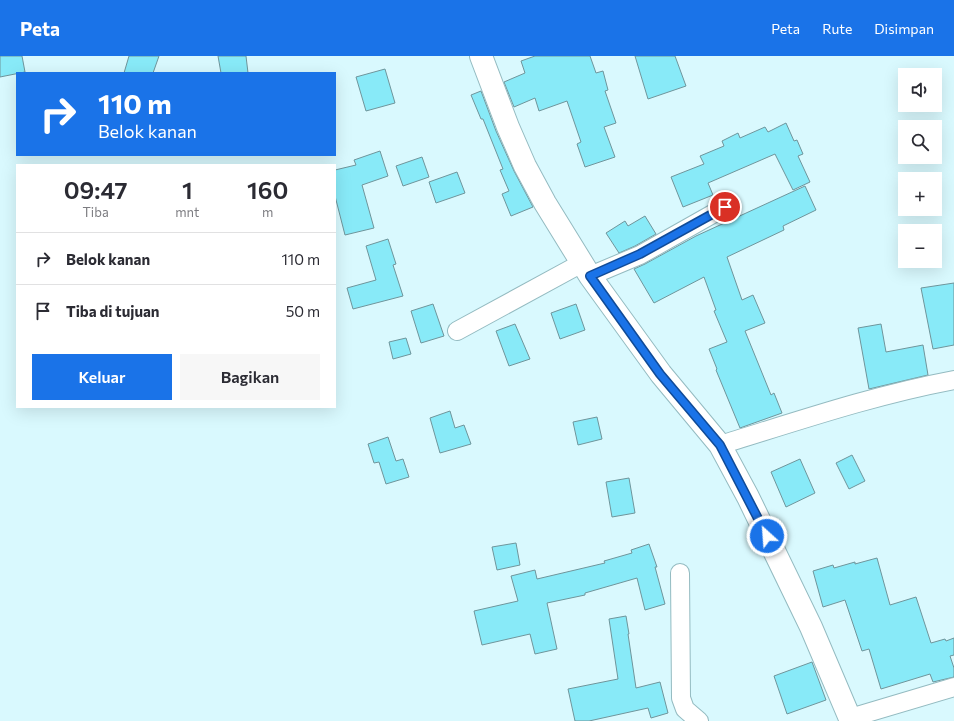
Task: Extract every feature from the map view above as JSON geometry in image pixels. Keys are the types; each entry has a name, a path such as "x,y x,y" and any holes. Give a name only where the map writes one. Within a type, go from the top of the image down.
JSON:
{"street":[{"path":"481,56 508,127 525,166 545,203 586,270 660,374 720,445 748,497 811,628 850,720 954,687"},
{"path":"457,330 586,270 640,254 725,207"},
{"path":"720,445 877,397 915,387 954,380"},
{"path":"680,573 681,698 685,708 699,721"}],"building":[{"path":"0,56 22,56 25,72 16,72 16,74 0,77"},
{"path":"129,56 159,56 153,72 124,72"},
{"path":"218,56 246,56 248,72 221,72"},
{"path":"535,56 590,56 596,73 603,71 608,90 605,91 616,123 604,127 615,157 585,167 577,144 581,142 567,101 539,111 535,98 514,107 504,82 525,73 521,61"},
{"path":"635,56 675,56 686,86 648,99"},
{"path":"385,69 395,103 366,111 356,77"},
{"path":"481,91 496,131 514,171 533,207 511,216 502,194 509,191 500,170 503,169 483,119 481,119 471,95"},
{"path":"786,123 794,141 797,140 803,154 798,156 810,182 793,190 775,154 708,183 713,195 683,207 671,177 704,164 700,156 724,146 722,141 738,133 740,138 765,127 768,132"},
{"path":"380,151 388,176 362,185 374,228 345,235 336,200 336,170 356,165 354,160"},
{"path":"422,157 429,177 403,186 396,166"},
{"path":"457,172 465,193 436,203 429,182"},
{"path":"805,186 816,210 783,226 784,230 727,257 742,300 753,295 765,323 745,331 771,395 774,393 782,413 740,428 709,349 727,342 714,311 716,310 704,277 654,303 634,269 696,236"},
{"path":"645,216 656,234 619,253 606,233 625,221 628,226"},
{"path":"388,239 396,264 393,265 403,296 353,309 347,288 376,280 366,246"},
{"path":"954,283 954,345 933,349 921,288"},
{"path":"433,304 444,336 421,343 411,311"},
{"path":"576,304 585,330 560,339 551,313"},
{"path":"515,324 530,359 509,366 496,331"},
{"path":"881,324 886,352 923,345 928,375 869,389 858,328"},
{"path":"406,338 411,354 393,359 389,342"},
{"path":"450,411 455,428 464,425 471,444 440,453 430,418"},
{"path":"597,417 602,439 578,445 573,422"},
{"path":"388,437 396,461 403,459 409,477 386,484 379,462 374,463 368,444"},
{"path":"852,455 865,481 849,489 836,463"},
{"path":"800,459 815,493 786,507 771,472"},
{"path":"629,478 635,513 612,517 606,482"},
{"path":"516,543 520,565 497,570 492,547"},
{"path":"649,544 657,567 655,567 665,604 645,610 637,578 585,593 585,595 547,603 557,649 535,654 530,634 482,645 474,611 518,601 511,576 535,570 537,579 605,563 604,561 632,553 631,550"},
{"path":"877,558 890,605 916,597 931,643 945,639 946,641 954,638 954,655 950,656 954,668 954,677 933,682 930,674 881,689 869,649 862,651 845,600 823,607 813,571 833,565 834,568"},
{"path":"626,616 636,688 660,682 668,713 651,718 648,708 589,721 575,721 568,689 618,679 609,619"},
{"path":"812,662 826,700 787,714 774,676"}],"route":[{"path":"725,207 640,254 590,276 660,374 720,445 767,536"}]}
